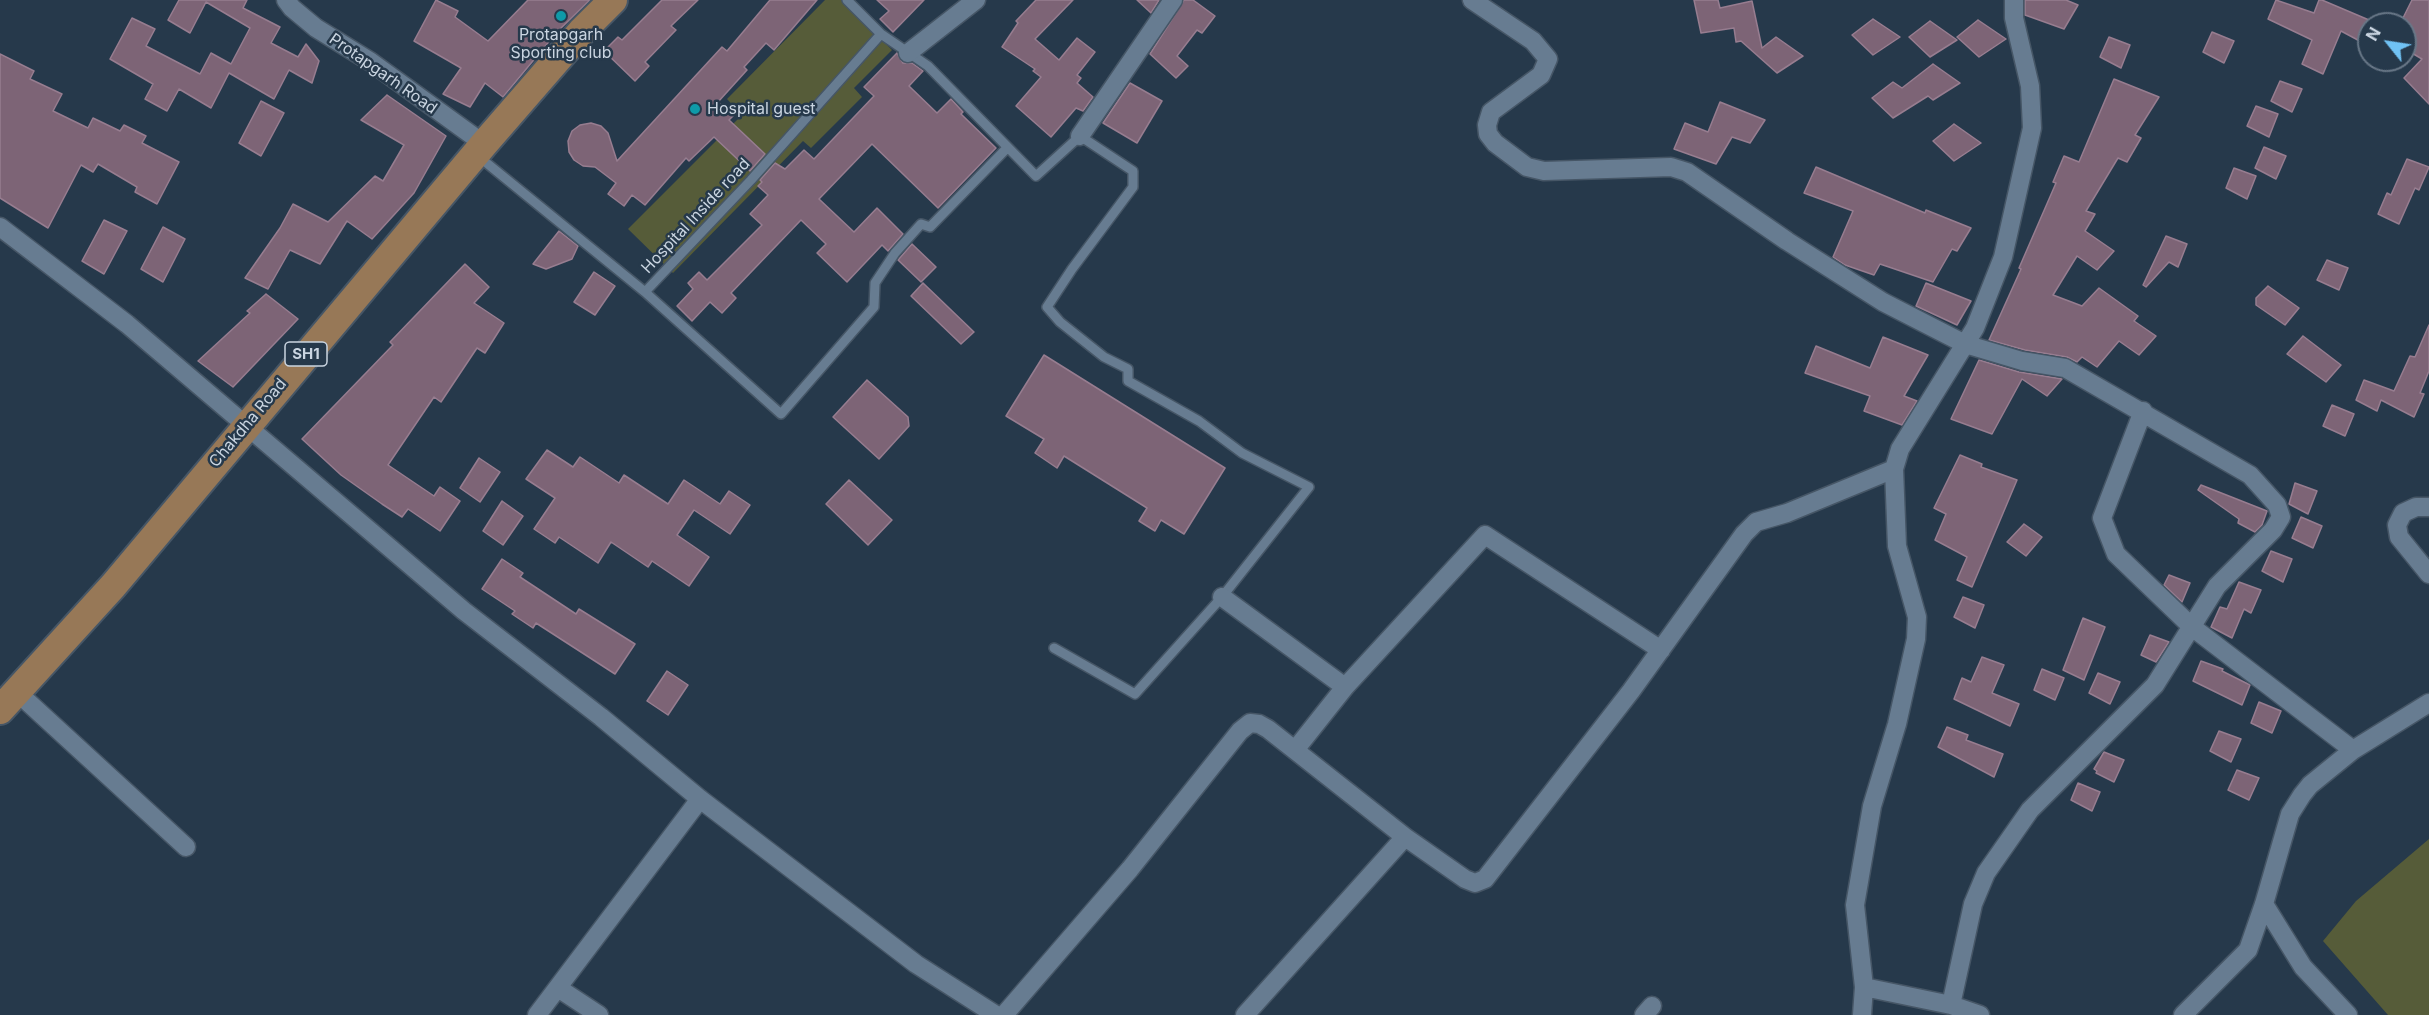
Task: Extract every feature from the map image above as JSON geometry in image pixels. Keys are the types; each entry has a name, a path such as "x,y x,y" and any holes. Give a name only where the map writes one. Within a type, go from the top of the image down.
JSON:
{"main road":[{"name":"Chakdha Road","path":"9,701 113,586 480,149 582,31 613,0"}],"street":[{"name":"Protapgarh Road","path":"286,0 316,28 371,62 480,149"},
{"path":"908,53 975,0"},
{"path":"1080,136 1173,0"},
{"path":"1472,0 1533,41 1548,60 1541,75 1491,112 1487,125 1488,134 1496,143 1527,167 1544,171 1671,167 1687,172 1787,241 1883,302 1965,344 2022,361 2065,368 2143,411 2250,476 2277,505 2281,517 2262,543 2233,568 2217,586 2155,686 2030,810 1986,873 1973,904 1951,1005"},
{"path":"1862,1015 1863,987 1855,905 1861,859 1872,806 1897,724 1916,639 1917,617 1897,546 1894,469 1900,449 1965,344 1994,283 2003,257 2032,128 2030,86 2014,18 2014,0"},
{"path":"0,227 128,324 464,611 601,717 699,799 916,964 996,1015"},
{"path":"2143,411 2102,518 2116,554 2192,627 2353,750"},
{"path":"1004,1015 1130,869 1240,731 1250,723 1259,724 1295,750 1405,837 1465,879 1475,883 1485,879 1661,650 1744,534 1756,522 1787,513 1894,469"},
{"path":"2429,507 2416,507 2403,513 2397,525 2400,537 2429,574"},
{"path":"1295,750 1345,687 1485,536 1661,650"},
{"path":"1222,597 1345,687"},
{"path":"9,701 186,847"},
{"path":"2183,1015 2248,950 2264,904 2290,813 2310,784 2353,750 2429,703"},
{"path":"537,1015 699,799"},
{"path":"1245,1015 1405,837"},
{"path":"2264,904 2304,967 2348,1015"},
{"path":"1863,987 1951,1005 1980,1015"},
{"path":"558,988 600,1015"}],"lane":[{"path":"847,0 881,34 928,66 1036,176 1080,136 1133,171 1133,187 1072,269 1047,307 1060,322 1104,357 1128,369 1128,381 1199,421 1242,453 1309,486 1222,597 1135,694 1054,648"},
{"name":"Hospital Inside road","path":"480,149 645,292 751,180 881,34"},
{"path":"645,292 781,414 874,307 875,283 895,253 921,224 930,227 1007,148"}],"green space":[{"path":"825,0 842,0 892,50 854,88 862,97 811,148 803,141 673,273 628,229 742,115 727,99"},
{"path":"2429,839 2429,1015 2388,1015 2323,941 2356,901"}],"building":[{"path":"179,0 247,0 243,8 280,27 271,43 298,57 306,44 319,61 312,83 289,70 274,99 229,73 211,108 179,89 167,111 145,99 153,84 110,59 132,18 155,29 146,46 200,74 211,53 231,64 250,28 206,2 190,33 168,20"},
{"path":"436,0 458,11 455,17 488,41 528,0 590,0 557,32 503,97 485,83 470,107 443,94 461,68 414,41"},
{"path":"662,0 698,0 671,26 676,30 645,62 649,66 635,81 604,51 618,37 622,40"},
{"path":"770,0 817,0 774,50 766,43 744,67 747,70 718,102 733,116 729,120 765,154 750,171 714,137 689,161 686,158 645,205 632,195 624,206 608,194 616,183 595,167 583,166 574,160 569,152 568,141 572,131 580,125 591,123 601,126 608,133 617,161 722,47 727,51"},
{"path":"877,0 924,0 893,32 880,19 889,11"},
{"path":"1036,0 1073,0 1035,39 1059,60 1077,38 1095,52 1077,75 1081,78 1077,83 1093,97 1083,111 1076,108 1051,137 1016,106 1041,77 1033,71 1035,69 1002,47 1018,23 1016,21"},
{"path":"1137,0 1159,0 1151,13"},
{"path":"1184,0 1193,0 1215,16 1202,33 1197,30 1177,56 1188,66 1176,78 1150,54"},
{"path":"1694,0 1718,0 1720,8 1752,1 1762,48 1776,37 1803,56 1777,73 1741,41 1736,42 1734,28 1701,33"},
{"path":"2025,0 2066,0 2078,5 2064,29 2025,15"},
{"path":"2276,0 2314,13 2319,0 2322,0 2357,15 2357,40 2341,31 2323,74 2302,64 2312,40 2268,19"},
{"path":"2412,0 2429,0 2429,104 2404,78 2410,72 2417,72 2417,64 2422,59 2417,56 2417,12 2406,12"},
{"path":"1873,19 1900,37 1873,55 1852,35"},
{"path":"1978,20 2006,39 1979,57 1957,37"},
{"path":"1930,21 1957,40 1930,57 1909,37"},
{"path":"2212,32 2234,41 2224,63 2203,52"},
{"path":"2109,37 2130,45 2121,68 2100,57"},
{"path":"897,53 903,63 912,63 923,71 909,86 937,113 951,99 963,112 961,114 996,148 938,208 872,144 819,199 854,232 877,208 903,234 888,251 882,245 847,282 817,253 826,244 801,220 731,293 736,298 722,313 710,302 692,321 677,306 693,289 688,283 699,272 707,280 762,225 750,214 768,195 758,186 762,182 760,180 775,163 785,169 804,150 814,159 874,96 864,87"},
{"path":"0,54 34,71 30,79 62,94 53,111 88,128 93,118 120,131 124,125 146,136 142,143 179,162 157,204 135,192 137,187 98,164 93,172 81,165 48,228 0,198"},
{"path":"1933,64 1960,83 1933,100 1928,96 1893,118 1872,98 1893,82 1902,88"},
{"path":"2114,79 2159,97 2135,135 2141,138 2127,162 2118,158 2086,211 2095,214 2085,231 2114,251 2097,270 2077,256 2053,295 2082,306 2099,288 2138,316 2134,321 2156,336 2139,355 2119,341 2097,367 2082,357 2077,362 2067,357 2025,350 1989,340 2021,269 2019,268 2056,183 2053,182 2064,156 2079,162"},
{"path":"2280,81 2302,89 2292,112 2271,101"},
{"path":"1130,83 1162,101 1137,143 1103,123"},
{"path":"387,95 446,136 414,193 372,239 347,221 320,264 290,250 268,289 245,278 280,228 293,204 328,222 375,176 383,181 404,145 361,120"},
{"path":"261,101 284,113 261,156 239,143"},
{"path":"1720,102 1765,120 1750,143 1732,137 1716,164 1674,149 1685,123 1708,132"},
{"path":"2256,106 2278,114 2269,137 2247,126"},
{"path":"1954,124 1981,143 1954,161 1933,141"},
{"path":"2264,147 2286,156 2276,179 2255,168"},
{"path":"2407,159 2429,167 2419,190 2415,188 2399,224 2378,214 2387,193 2391,195"},
{"path":"1816,167 1925,213 1926,210 1971,228 1957,251 1952,249 1933,282 1880,264 1874,275 1845,265 1833,257 1853,211 1804,193"},
{"path":"2234,168 2256,176 2247,199 2226,188"},
{"path":"104,220 127,231 104,274 82,261"},
{"path":"163,227 185,239 163,282 141,269"},
{"path":"559,231 578,246 572,259 546,269 533,264"},
{"path":"2166,236 2187,244 2178,267 2169,262 2146,287 2143,285"},
{"path":"912,244 936,267 921,282 898,260"},
{"path":"2327,260 2348,268 2339,290 2317,280"},
{"path":"465,264 489,287 474,303 504,323 485,353 477,348 441,402 434,397 388,465 434,496 440,487 460,501 440,531 408,509 402,517 382,504 341,475 302,439 393,345 390,342"},
{"path":"594,272 615,286 595,315 574,302"},
{"path":"923,283 974,332 961,344 911,296"},
{"path":"1926,283 1971,301 1957,325 1916,306"},
{"path":"2268,286 2299,308 2285,325 2256,305 2256,298"},
{"path":"266,294 298,319 233,387 198,361 250,313 247,311"},
{"path":"2429,325 2429,371 2420,393 2424,394 2414,417 2381,400 2377,411 2356,400 2364,380 2394,391 2410,356 2415,357"},
{"path":"2303,336 2341,365 2326,382 2287,354"},
{"path":"1883,337 1928,355 1904,396 1917,401 1902,425 1864,411 1870,396 1805,373 1816,346 1870,368"},
{"path":"1044,355 1225,468 1184,534 1161,520 1155,531 1139,521 1147,508 1064,456 1057,468 1035,453 1044,439 1006,416"},
{"path":"1979,360 2019,372 2062,379 2047,396 2022,379 1992,434 1951,419"},
{"path":"867,380 908,417 909,426 879,459 833,417"},
{"path":"2332,405 2354,414 2345,436 2323,426"},
{"path":"547,450 573,467 580,457 619,483 624,475 668,504 684,480 720,504 729,491 750,505 730,534 694,510 677,535 709,557 689,586 652,561 648,567 611,542 598,563 559,537 555,543 534,529 555,498 526,479"},
{"path":"1960,455 1982,464 1981,467 2017,480 1972,587 1957,580 1967,557 1935,540 1946,514 1934,508"},
{"path":"479,458 500,472 480,502 460,488"},
{"path":"849,480 892,520 868,545 826,504"},
{"path":"2295,483 2317,491 2308,514 2289,504"},
{"path":"2201,485 2267,511 2262,525 2255,532 2238,523 2239,519 2198,490"},
{"path":"502,501 523,516 503,545 483,531"},
{"path":"2301,517 2322,526 2313,548 2292,538"},
{"path":"2024,524 2042,537 2026,556 2007,542"},
{"path":"2271,551 2292,559 2283,582 2262,571"},
{"path":"502,559 523,573 520,577 576,614 579,609 635,644 615,674 536,623 533,628 512,614 515,611 482,589"},
{"path":"2169,575 2190,583 2182,602 2164,585"},
{"path":"2239,582 2261,590 2251,613 2244,609 2232,638 2211,627 2220,607 2227,609"},
{"path":"1963,597 1984,605 1975,628 1954,617"},
{"path":"2083,618 2105,627 2084,680 2063,670"},
{"path":"2150,635 2169,642 2156,662 2141,655"},
{"path":"1982,657 2004,665 1992,693 2019,704 2010,726 1954,699 1962,678 1971,682"},
{"path":"2201,661 2223,669 2222,671 2250,685 2242,705 2193,681"},
{"path":"2042,669 2064,678 2055,700 2034,690"},
{"path":"667,671 688,685 668,715 647,701"},
{"path":"2098,673 2120,682 2110,704 2089,693"},
{"path":"2259,702 2281,711 2272,733 2251,723"},
{"path":"1947,727 1968,735 1966,740 2003,754 1994,777 1938,747"},
{"path":"2219,731 2241,739 2231,762 2210,751"},
{"path":"2104,752 2124,760 2114,782 2096,773 2094,769"},
{"path":"2237,770 2259,778 2249,800 2228,790"},
{"path":"2078,783 2100,792 2092,811 2071,800"}],"place":[{"name":"Protapgarh Sporting club","path":"561,16"},
{"name":"Hospital guest","path":"695,109"}]}
